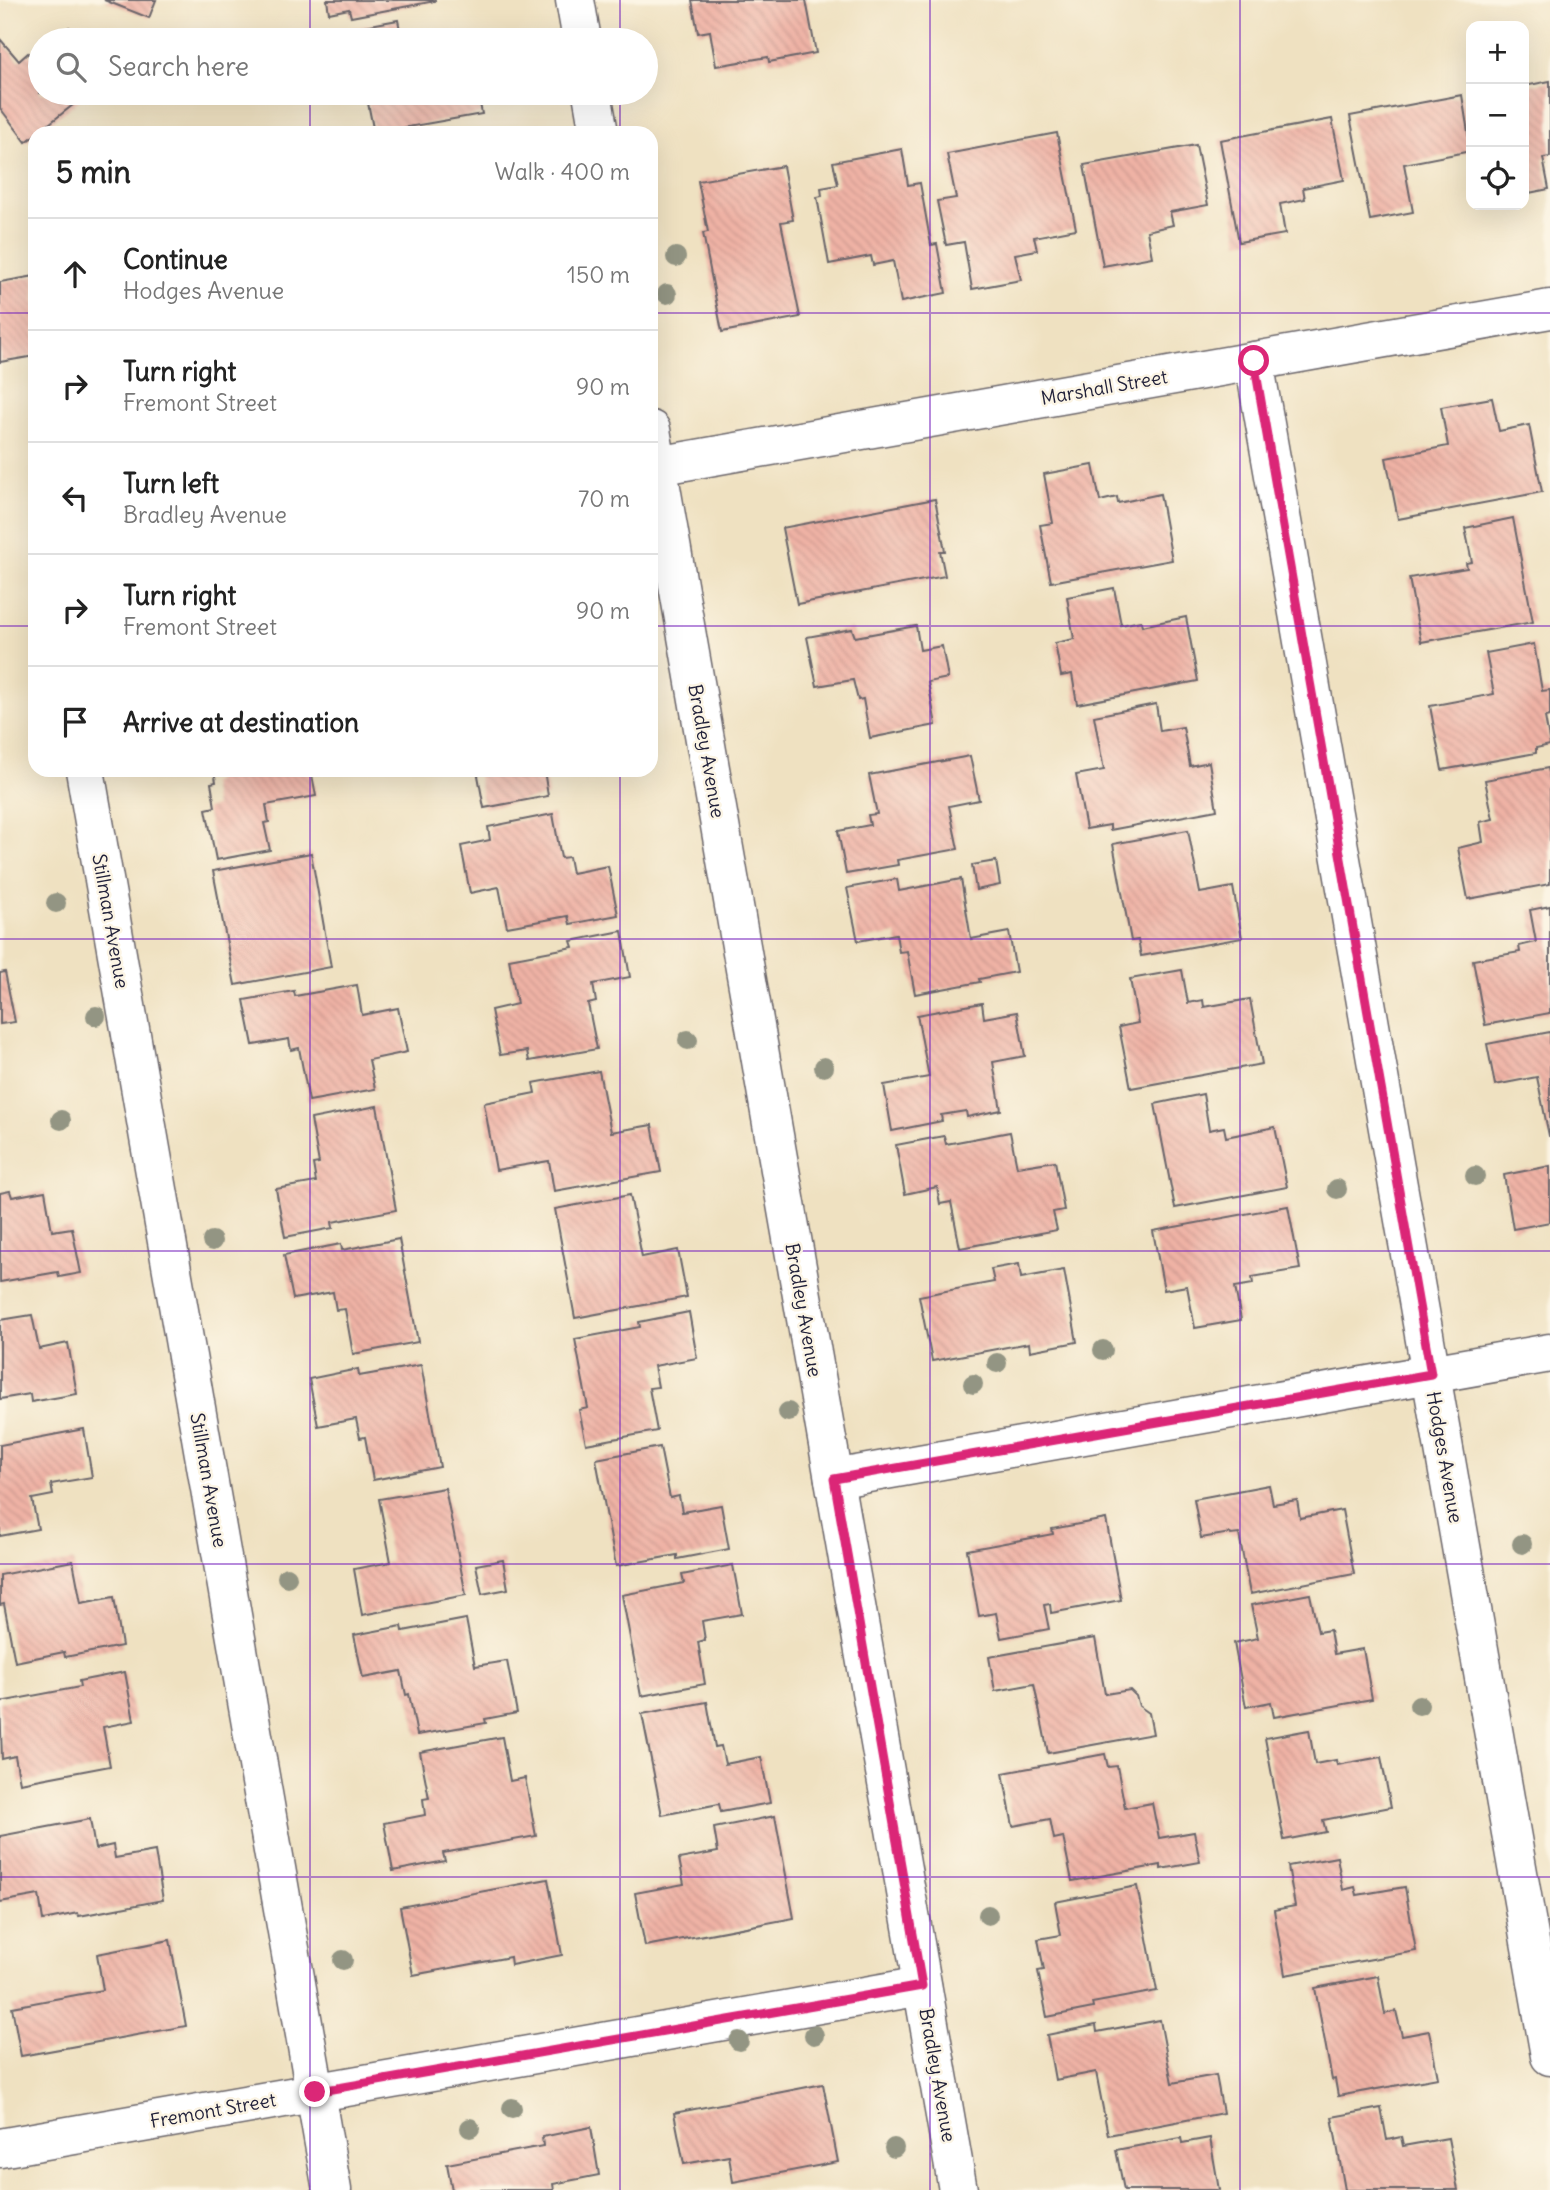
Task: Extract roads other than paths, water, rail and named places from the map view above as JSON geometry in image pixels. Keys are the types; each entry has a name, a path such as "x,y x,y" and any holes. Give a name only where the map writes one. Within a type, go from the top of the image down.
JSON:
{"street":[{"path":"575,0 580,28"},
{"path":"594,105 598,126"},
{"name":"Marshall Street","path":"658,447 1254,361 1550,309"},
{"name":"Hodges Avenue","path":"1254,361 1550,2056"},
{"name":"Bradley Avenue","path":"658,471 958,2190"},
{"name":"Stillman Avenue","path":"86,777 332,2190"},
{"path":"834,1479 1550,1353"},
{"name":"Fremont Street","path":"0,2148 922,1986"}]}
